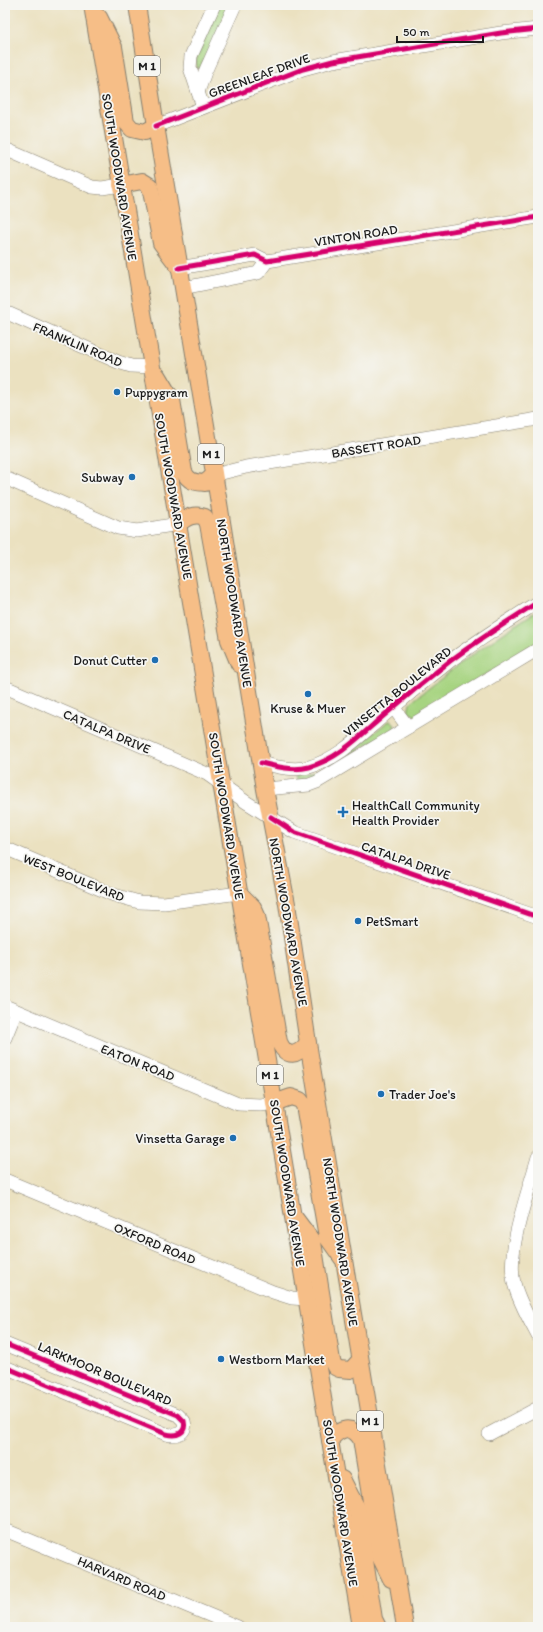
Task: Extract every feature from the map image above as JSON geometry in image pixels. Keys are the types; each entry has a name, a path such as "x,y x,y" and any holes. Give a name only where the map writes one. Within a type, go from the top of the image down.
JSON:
{"main road":[{"path":"93,5 114,46 126,122 132,129 145,132 156,126"},
{"name":"SOUTH WOODWARD AVENUE","path":"93,5 361,1627"},
{"name":"NORTH WOODWARD AVENUE","path":"138,5 179,268 265,789 287,904 308,1043 398,1592 402,1625"},
{"path":"122,185 142,181 150,186 161,243 179,268"},
{"path":"152,367 172,400 184,472 191,482 205,483 214,474"},
{"path":"178,524 189,516 196,514 205,517 208,524 229,640 248,686"},
{"path":"239,893 253,907 257,916 278,1042 286,1052 293,1054 299,1053 308,1043"},
{"path":"274,1103 290,1096 300,1100 304,1105 327,1237 345,1263"},
{"path":"293,1215 313,1242 332,1361 335,1367 351,1370 360,1360"},
{"path":"330,1440 335,1434 346,1429 357,1433 361,1439 380,1557 398,1592"},
{"path":"334,1463 357,1508 374,1619 378,1627"}],"street":[{"path":"203,107 189,62 214,5"},
{"path":"198,92 205,72 235,5"},
{"name":"GREENLEAF DRIVE","path":"156,126 296,72 333,61 501,33 538,29"},
{"path":"5,149 92,187 102,188 122,185"},
{"name":"VINTON ROAD","path":"179,268 255,255 266,261 538,217"},
{"path":"183,288 258,273 266,261"},
{"name":"FRANKLIN ROAD","path":"5,312 118,362 131,366 152,367"},
{"name":"BASSETT ROAD","path":"214,474 246,467 538,419"},
{"path":"5,478 118,528 127,530 146,530 178,524"},
{"name":"VINSETTA BOULEVARD","path":"261,763 292,768 309,767 325,760 349,744 456,657 495,629 538,602"},
{"path":"265,789 309,785 317,782 538,649"},
{"name":"CATALPA DRIVE","path":"5,687 207,774 294,832 538,917"},
{"name":"VINSETTA BOULEVARD","path":"393,707 408,728"},
{"name":"WEST BOULEVARD","path":"5,848 114,894 139,902 164,903 239,893"},
{"path":"5,1038 11,1008"},
{"name":"EATON ROAD","path":"11,1008 238,1104 261,1106 274,1103"},
{"path":"538,1157 515,1238 512,1262 514,1282 521,1304 538,1336"},
{"name":"OXFORD ROAD","path":"5,1180 273,1292 292,1298 307,1299"},
{"name":"LARKMOOR BOULEVARD","path":"5,1344 178,1416 184,1421 184,1430 179,1434 172,1436 166,1434 5,1367"},
{"path":"489,1434 538,1408"},
{"name":"HARVARD ROAD","path":"5,1530 238,1627"}],"green space":[{"path":"218,5 231,5 199,70 196,60"},
{"path":"538,610 538,644 415,716 408,712 410,703 425,691 489,643"},
{"path":"391,721 394,723 395,727 393,730 311,778 297,780 296,775 322,769 345,756 387,722"}],"cycle path":[{"path":"156,126 303,69 333,61 501,33 538,29"},
{"path":"179,268 255,255 267,261 538,217"},
{"path":"261,763 297,769 320,763 339,753 450,661 482,638 538,602"},
{"path":"271,817 294,832 538,917"},
{"path":"5,1344 178,1415 184,1421 184,1429 180,1433 174,1435 166,1434 5,1367"}],"place":[{"name":"Puppygram","path":"117,392"},
{"name":"Subway","path":"132,477"},
{"name":"Donut Cutter","path":"155,660"},
{"name":"Kruse & Muer","path":"308,694"},
{"name":"HealthCall Community Health Provider","path":"343,812"},
{"name":"PetSmart","path":"358,921"},
{"name":"Trader Joe's","path":"381,1094"},
{"name":"Vinsetta Garage","path":"233,1138"},
{"name":"Westborn Market","path":"221,1359"}]}
